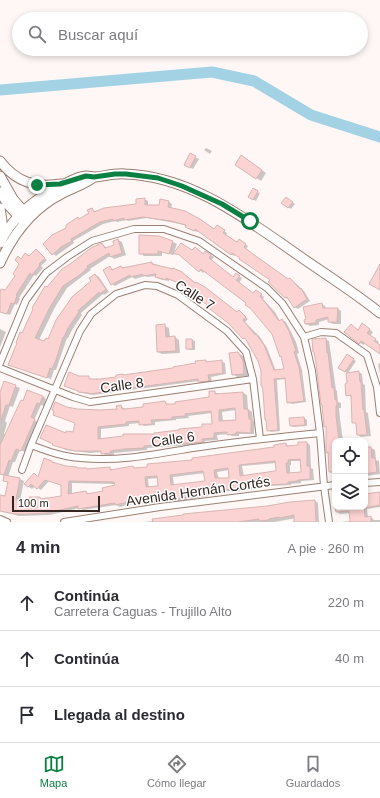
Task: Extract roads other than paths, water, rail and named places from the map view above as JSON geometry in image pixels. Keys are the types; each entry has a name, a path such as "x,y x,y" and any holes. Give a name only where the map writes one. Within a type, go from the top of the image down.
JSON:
{"street":[{"path":"0,162 15,177 30,183 47,185 68,182 86,176 94,177 126,174 158,178 182,186 222,204 250,221 380,313"},
{"path":"0,176 24,217"},
{"path":"0,263 24,217 60,194 88,182 94,177"},
{"path":"1,240 24,217 39,198 68,182"},
{"path":"0,192 9,206 24,217"},
{"path":"0,208 2,221 1,240"},
{"path":"0,363 26,300 46,273 92,241 134,229 164,229 199,241 267,288 282,303 304,338 312,371 329,522"},
{"name":"Calle 7","path":"22,470 54,389 80,331 92,314 116,294 145,285 156,286 178,295 228,331 246,352 253,379 260,438"},
{"path":"304,338 321,332 336,333 367,356 378,386 380,413"},
{"name":"Calle 8","path":"0,368 73,397 90,402 253,379"},
{"name":"Calle 6","path":"31,445 61,455 81,459 111,459 165,453 260,438 320,433"},
{"path":"368,483 380,482"},
{"name":"Avenida Hernán Cortés","path":"64,522 160,507 332,485"},
{"path":"0,519 7,522"}],"waterway":[{"path":"0,90 212,72 254,81 311,115 380,137"}]}
